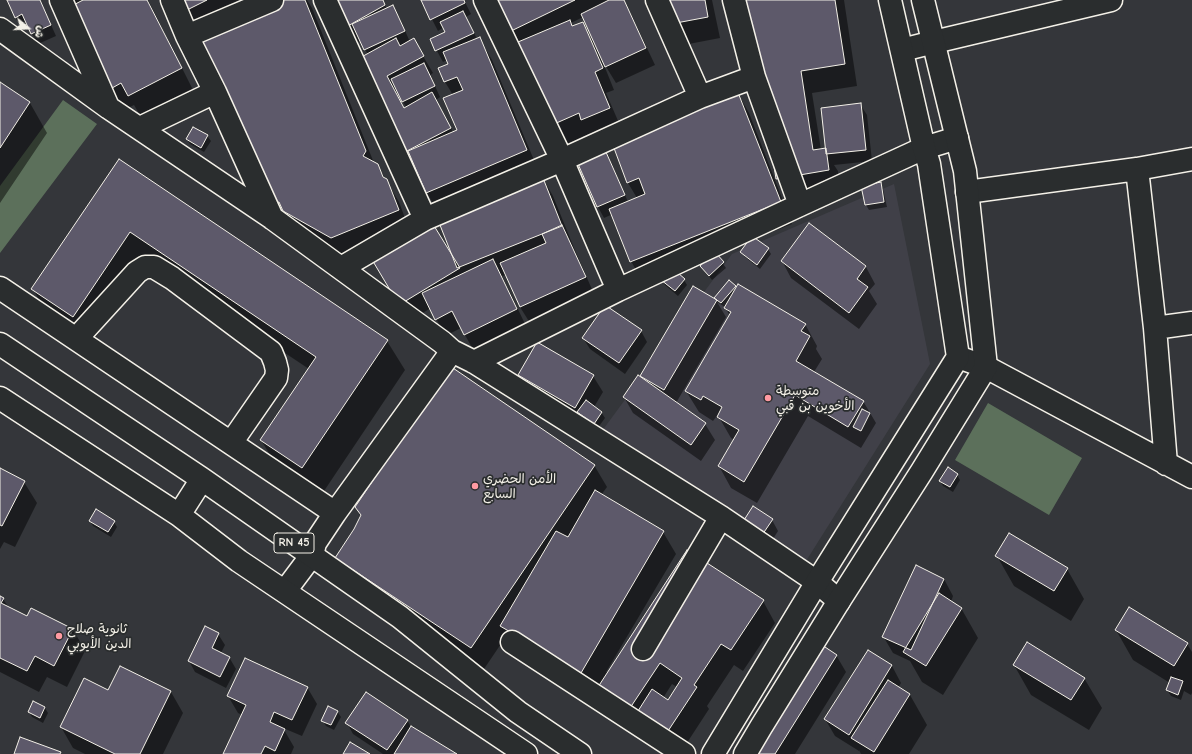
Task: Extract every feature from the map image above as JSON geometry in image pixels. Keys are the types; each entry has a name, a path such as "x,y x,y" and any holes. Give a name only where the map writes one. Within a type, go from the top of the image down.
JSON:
{"street":[{"path":"61,0 109,108"},
{"path":"172,0 187,36 215,92 272,218"},
{"path":"187,36 272,0"},
{"path":"325,0 425,219"},
{"path":"657,0 700,97"},
{"path":"734,0 754,77 800,206"},
{"path":"713,754 817,582 958,357 929,164 890,0"},
{"path":"745,754 838,601 922,471 986,367 965,171 923,0"},
{"path":"902,50 1110,0"},
{"path":"487,1 562,160 618,290"},
{"path":"0,30 109,108 272,218 442,342 452,351 474,362 721,517 817,582 838,601"},
{"path":"341,268 425,219 562,160 700,97 754,77"},
{"path":"140,128 215,92"},
{"path":"474,362 618,290 924,148 957,138"},
{"path":"967,192 1138,169 1192,159"},
{"path":"1138,169 1155,328 1166,464"},
{"path":"76,339 137,272 145,267 154,267 172,278 271,352 275,362 277,370 276,378 231,444"},
{"path":"0,288 335,513"},
{"path":"1155,328 1192,323"},
{"name":"RN 45","path":"0,344 202,479 400,617 518,712 580,754"},
{"path":"285,591 312,555 315,543 335,513 452,351"},
{"path":"958,357 986,367 1166,464 1192,476"},
{"path":"0,398 178,515 239,561 526,754"},
{"path":"178,515 202,479"},
{"path":"643,649 721,517"},
{"path":"512,642 684,754"}],"shaded area":[{"name":"متوسطة الأخوين بن قبي","path":"894,184 930,364 806,561 602,431 732,254"}],"green space":[{"path":"63,100 97,124 0,253 0,186"},
{"path":"988,403 1082,458 1049,515 955,460"}],"building":[{"path":"7,0 40,0 51,25 31,34 22,14 15,18"},
{"path":"83,0 147,0 182,68 128,96 121,83 105,92 64,10"},
{"path":"175,0 207,0 181,13"},
{"path":"264,0 305,0 366,151 363,156 378,164 383,177 387,179 399,210 331,238 283,211 279,202 264,208 197,41"},
{"path":"329,0 383,0 385,5 346,27"},
{"path":"421,0 464,0 465,3 430,20"},
{"path":"494,0 575,0 509,32"},
{"path":"609,0 624,0 646,48 605,67 581,14"},
{"path":"655,0 705,0 708,17 660,26"},
{"path":"728,0 835,0 845,64 801,71 813,150 826,148 829,170 776,179 762,87"},
{"path":"393,5 405,31 364,50 352,24"},
{"path":"463,11 474,33 435,51 430,39 445,32 440,22"},
{"path":"570,20 572,26 583,22 603,68 595,72 610,108 581,120 579,113 552,125 518,42"},
{"path":"480,37 527,150 426,193 408,151 457,130 443,98 463,90 457,77 444,82 438,68 448,64 443,52"},
{"path":"396,38 400,46 414,38 424,56 387,76 404,108 432,92 451,128 405,152 356,60"},
{"path":"424,63 435,86 402,102 391,79"},
{"path":"0,82 30,102 0,148"},
{"path":"737,90 781,202 630,262 609,209 645,194 639,178 627,183 611,140"},
{"path":"861,103 866,150 826,154 821,108"},
{"path":"193,127 208,135 201,148 186,139"},
{"path":"602,143 625,195 597,207 574,155"},
{"path":"119,159 388,340 302,468 260,440 316,357 130,232 73,317 31,289"},
{"path":"541,173 562,226 457,268 436,215"},
{"path":"881,182 884,202 865,205 861,186"},
{"path":"428,216 460,268 399,305 368,253"},
{"path":"809,223 866,266 857,279 868,287 849,313 781,261"},
{"path":"562,225 586,277 520,307 500,263 546,243 542,234"},
{"path":"752,236 769,248 757,265 740,252"},
{"path":"715,252 724,262 709,276 700,266"},
{"path":"493,259 517,309 464,335 452,311 435,320 422,293"},
{"path":"671,267 685,279 675,291 661,280"},
{"path":"729,280 736,286 721,303 714,298"},
{"path":"738,284 806,324 801,331 810,336 796,361 864,401 848,427 795,395 744,482 718,466 739,430 717,417 722,407 703,396 701,400 685,391 731,312 724,308"},
{"path":"693,286 717,300 664,390 640,376"},
{"path":"605,305 642,330 619,363 582,338"},
{"path":"537,342 594,375 575,408 518,375"},
{"name":"الأمن الحضري السابع","path":"450,366 595,465 471,648 335,558 354,529 361,515 355,507"},
{"path":"638,375 706,423 691,445 623,397"},
{"path":"586,400 602,412 594,424 577,412"},
{"path":"862,409 870,413 861,431 853,427"},
{"path":"948,467 958,474 950,487 939,481"},
{"path":"0,468 25,481 2,526 0,525"},
{"path":"595,490 664,531 581,673 500,626 556,531 568,537"},
{"path":"753,506 773,519 756,544 737,531"},
{"path":"96,509 115,521 108,532 89,521"},
{"path":"1009,533 1068,568 1054,591 995,556"},
{"path":"687,550 764,600 731,650 721,644 694,685 697,687 668,731 638,711 652,689 668,700 682,678 660,663 630,708 598,687"},
{"path":"916,565 944,579 911,650 882,637"},
{"path":"939,593 962,608 926,666 903,652"},
{"path":"0,596 4,598 1,603 27,616 31,608 73,629 54,666 35,656 27,671 0,658"},
{"path":"1129,607 1188,643 1174,666 1115,630"},
{"path":"205,626 219,633 212,648 230,657 220,677 188,661"},
{"path":"1027,642 1085,678 1071,700 1013,665"},
{"path":"822,645 837,655 775,754 755,754"},
{"path":"868,650 892,665 849,735 824,719"},
{"path":"245,658 308,687 292,720 274,712 270,722 285,729 275,751 265,746 261,754 223,754 246,705 227,696"},
{"path":"120,666 171,691 140,754 115,754 60,727 84,678 108,690"},
{"path":"1171,677 1183,681 1178,695 1166,690"},
{"path":"888,680 910,694 874,752 851,738"},
{"path":"366,692 408,720 387,750 345,723"},
{"path":"33,701 45,707 40,718 28,712"},
{"path":"328,706 338,711 331,725 321,721"},
{"path":"411,726 457,754 394,754"},
{"path":"20,737 61,752 60,754 14,754"},
{"path":"350,742 370,754 343,754"}],"place":[{"name":"متوسطة الأخوين بن قبي","path":"768,398"},
{"name":"الأمن الحضري السابع","path":"475,486"},
{"name":"ثانوية صلاح الدين الأيوبي","path":"59,636"}]}
